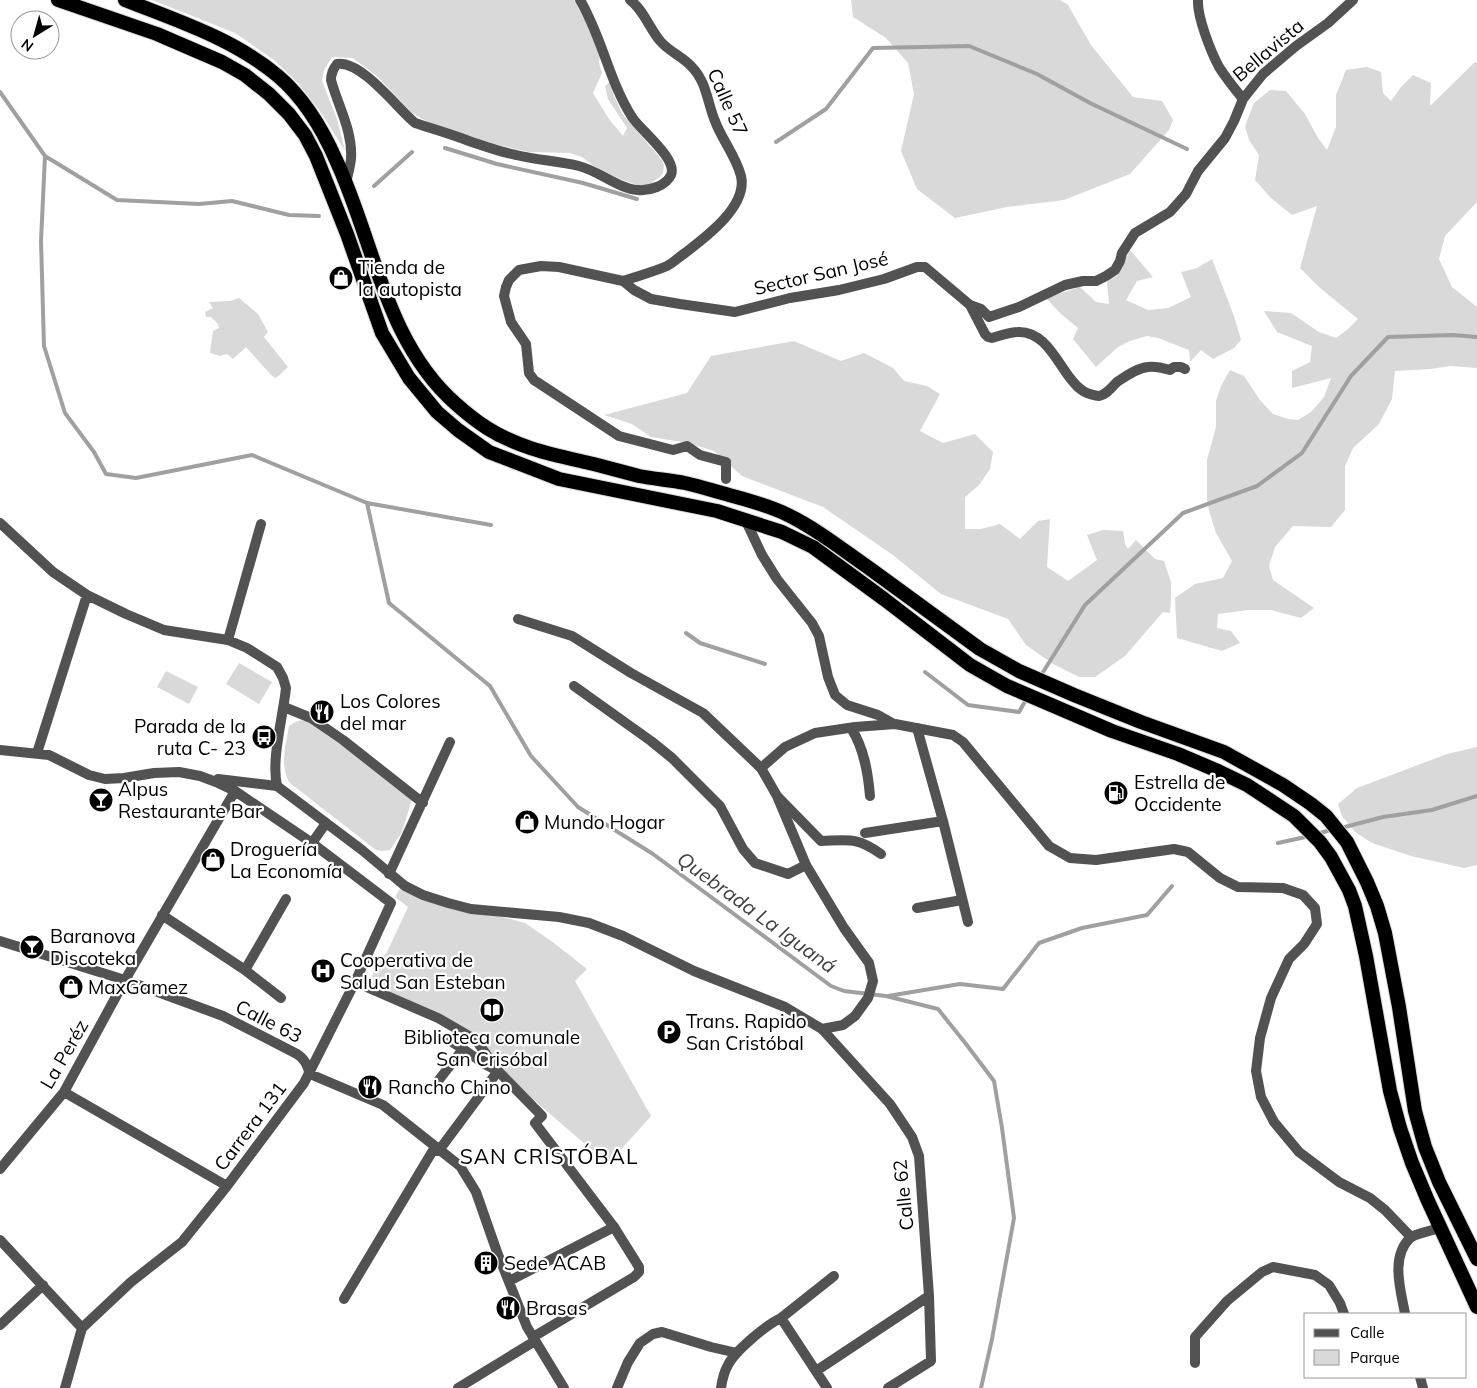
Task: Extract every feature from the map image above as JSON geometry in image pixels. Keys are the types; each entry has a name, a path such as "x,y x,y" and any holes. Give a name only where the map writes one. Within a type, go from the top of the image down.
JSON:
{"highway":[{"path":"58,0 157,34 222,62 246,75 270,94 305,135 316,156 382,333 408,378 437,412 489,452 559,479 699,507 782,532 813,547 970,665 1007,686 1066,712 1218,771 1247,785 1294,816 1320,842 1350,890 1366,956 1390,1091 1412,1163 1477,1307"},
{"path":"125,0 225,41 260,62 298,95 325,135 346,182 400,328 434,382 455,403 488,429 517,443 552,455 640,476 686,483 788,514 826,537 980,649 1019,671 1141,722 1224,752 1276,781 1326,816 1347,842 1377,906 1385,933 1399,1007 1415,1112 1425,1147 1439,1182 1477,1259"}],"street":[{"path":"346,182 351,159 350,143 331,80 334,68 337,64 342,63 348,64 371,80 415,123 514,155 580,166 632,189 650,189 665,182 671,175 667,158 660,146 636,122 625,105 591,17 580,0"},
{"name":"Calle 57","path":"624,281 668,266 707,236 727,217 735,205 742,185 741,176 733,154 715,121 702,79 691,66 661,42 636,4 630,0"},
{"name":"Bellavista","path":"1198,0 1198,9 1205,32 1219,66 1243,99 1263,74 1296,46 1328,23 1353,0"},
{"name":"Sector San José","path":"624,281 634,290 651,298 735,312 790,298 839,290 884,279 917,267 926,268 970,305 981,309 989,317 1019,307 1065,285 1083,281 1096,281 1115,270 1122,253 1135,233 1170,212 1186,194 1198,171 1225,138 1243,99"},
{"path":"624,281 559,267 541,266 519,270 509,280 504,296 510,322 526,344 528,373 534,380 619,436 673,450 687,446 700,454 726,462 726,479"},
{"path":"970,305 988,337 992,338 1020,332 1035,336 1043,341 1079,388 1099,396 1105,394 1123,378 1138,369 1156,366 1170,370 1174,367 1185,369"},
{"path":"744,519 762,555 777,579 812,623 819,636 828,677 835,695 847,705 878,715 895,724"},
{"path":"0,523 53,572 87,595 164,630 228,640 247,648 277,667 286,688 276,762 275,776 277,786 243,783 179,772 105,779 89,775 49,755 0,750"},
{"path":"228,640 261,524"},
{"path":"37,753 87,595"},
{"path":"518,620 572,636 631,673 703,712 761,768 778,796 806,865 844,928 869,963 873,981 868,998 855,1016 843,1024 822,1029"},
{"path":"574,686 672,758 720,806 743,849 756,863 788,874 806,865"},
{"path":"284,707 311,718 423,803"},
{"path":"761,768 785,747 815,733 895,724 953,735 963,742 1049,846 1070,858 1096,860 1174,849 1188,852 1220,878 1238,887 1284,888 1303,895 1316,908 1317,924 1304,944 1289,958 1271,998 1262,1030 1256,1071 1261,1097 1274,1122 1299,1152 1339,1182 1370,1198 1385,1210 1411,1237"},
{"path":"851,728 864,757 870,796"},
{"path":"917,728 943,821 968,922"},
{"path":"389,874 450,742"},
{"path":"200,776 235,791 312,843 326,823"},
{"name":"Calle 62","path":"277,786 362,850 405,886 423,895 448,904 471,909 559,917 589,923 623,936 694,971 786,1007 822,1029 890,1104 912,1137 919,1156 929,1296 931,1361 888,1388"},
{"name":"La Peréz","path":"0,1169 64,1092 162,915 235,791"},
{"path":"778,796 821,841 855,840 868,845 882,854"},
{"path":"865,833 943,821"},
{"name":"Carrera 131","path":"82,1328 131,1282 182,1242 227,1186 310,1074 355,982 391,903 312,843"},
{"path":"244,970 286,899"},
{"path":"917,908 962,900"},
{"path":"162,915 244,970 281,998"},
{"name":"Calle 63","path":"0,941 126,980 223,1016 303,1058 310,1074"},
{"path":"355,982 438,1018 476,1040 498,1071 542,1116 535,1123 614,1227 639,1267 639,1272 634,1277 458,1388"},
{"path":"446,1038 498,1071"},
{"path":"438,1081 463,1049"},
{"path":"344,1299 432,1152 440,1149 498,1071"},
{"path":"310,1074 383,1105 460,1166 476,1192 526,1327 564,1388"},
{"path":"64,1092 227,1186"},
{"path":"509,1281 614,1227"},
{"path":"1405,1313 1398,1268 1401,1252 1411,1237 1440,1228"},
{"path":"0,1240 82,1328 65,1388"},
{"path":"1195,1363 1195,1337 1227,1301 1262,1272 1273,1267 1315,1275 1329,1285 1340,1302 1344,1313"},
{"path":"721,1388 728,1365 737,1353 771,1323 834,1276"},
{"path":"0,1325 43,1285"},
{"path":"816,1371 929,1296"},
{"path":"780,1318 827,1388"},
{"path":"617,1388 628,1362 640,1343 653,1334 662,1332 737,1353"}],"green space":[{"path":"152,0 574,0 590,30 600,55 599,63 602,73 593,93 609,119 623,136 627,128 608,99 605,86 610,82 623,115 662,160 664,165 663,173 650,184 642,186 620,179 592,165 582,157 570,153 529,152 494,144 430,123 411,112 378,77 353,58 332,57 324,70 322,81 337,119 345,151 322,114 298,83 274,60 235,33"},
{"path":"851,0 1060,0 1068,5 1091,45 1133,97 1162,101 1173,120 1169,130 1130,174 1064,200 1007,207 955,218 917,189 901,151 914,94 908,63 886,38 853,17"},
{"path":"1475,62 1477,63 1477,202 1445,236 1439,259 1452,287 1477,307 1477,368 1450,366 1395,371 1392,399 1379,424 1353,448 1345,466 1345,510 1331,527 1293,526 1275,547 1269,566 1273,580 1314,608 1301,618 1271,610 1248,610 1218,614 1217,628 1231,631 1240,643 1222,651 1177,638 1175,598 1195,584 1223,578 1232,561 1216,533 1207,499 1207,460 1216,427 1216,401 1221,386 1230,370 1244,376 1260,400 1273,414 1298,420 1311,412 1324,397 1331,378 1292,388 1292,371 1310,362 1312,346 1277,332 1264,311 1291,313 1319,332 1336,338 1358,319 1319,287 1300,268 1317,206 1292,215 1271,198 1255,180 1259,155 1249,140 1245,126 1254,103 1270,90 1286,91 1305,114 1327,150 1336,127 1336,95 1346,70 1367,67 1381,72 1383,93 1391,101 1413,75 1431,83 1430,106"},
{"path":"1130,250 1153,277 1137,281 1126,300 1148,310 1168,308 1191,297 1181,272 1197,268 1212,259 1241,340 1234,348 1213,359 1201,350 1190,362 1189,350 1158,338 1147,336 1118,347 1096,367 1073,339 1078,328 1046,298 1080,287 1096,302 1109,304 1107,282 1118,275"},
{"path":"239,298 258,314 268,332 264,337 288,367 276,378 246,347 233,359 227,354 220,356 210,353 213,331 219,328 218,324 211,317 206,317 205,312 213,308 209,302 230,301"},
{"path":"794,341 841,361 864,353 893,368 904,381 927,386 940,394 920,431 943,443 975,434 993,452 990,469 979,485 965,497 965,529 981,529 1000,524 1020,539 1038,521 1050,519 1047,567 1068,581 1097,560 1087,535 1103,530 1123,531 1125,544 1128,549 1136,540 1155,559 1164,561 1171,582 1170,613 1163,612 1125,656 1095,677 1079,677 1053,664 1026,645 1008,619 941,594 893,555 823,507 742,476 714,451 688,443 651,437 632,424 604,415 687,393 711,356"},
{"path":"239,663 272,682 259,704 226,684"},
{"path":"166,671 198,687 189,704 157,687"},
{"path":"306,720 413,796 402,832 390,850 376,850 290,783 284,763 289,726 297,721"},
{"path":"1477,747 1477,865 1464,868 1411,856 1372,843 1355,832 1342,816 1338,804 1357,788 1447,754"},
{"path":"405,880 449,905 474,909 525,923 587,969 575,981 651,1116 608,1164 505,1075 478,1037 369,983 378,963 387,952 408,907 395,897"}],"waterway":[{"path":"776,142 826,109 873,48 969,46 1037,74 1090,103 1187,149"},
{"name":"Quebrada La Iguaná","path":"0,92 45,156 41,241 44,346 65,413 94,452 106,474 136,478 252,455 367,503 389,603 490,686 531,756 578,807 653,854 831,986 844,991 886,996 938,1009 966,1044 994,1081 1014,1218 981,1388"},
{"path":"445,148 497,164 583,183 637,199"},
{"path":"374,186 412,152"},
{"path":"45,156 117,200 199,204 232,201 289,215 319,216"},
{"path":"1040,677 1085,605 1183,513 1257,486 1302,453 1351,376 1388,337 1453,335 1477,337"},
{"path":"367,503 491,525"},
{"path":"686,633 700,643 765,664"},
{"path":"925,672 968,705 1019,712 1027,698"},
{"path":"1341,828 1383,817 1432,810 1477,796"},
{"path":"1317,834 1334,829"},
{"path":"1278,843 1310,836"},
{"path":"888,996 960,984 1003,989 1039,943 1082,928 1147,915 1172,886"}],"place":[{"name":"Tienda de la autopista","path":"341,278"},
{"name":"Los Colores del mar","path":"322,712"},
{"name":"Parada de la ruta C- 23","path":"264,737"},
{"name":"Estrella de Occidente","path":"1116,793"},
{"name":"Alpus Restaurante Bar","path":"101,800"},
{"name":"Mundo Hogar","path":"527,822"},
{"name":"Droguería La Economía","path":"213,860"},
{"name":"Baranova Discoteka","path":"32,947"},
{"name":"Cooperativa de Salud San Esteban","path":"323,971"},
{"name":"MaxGamez","path":"71,987"},
{"name":"Biblioteca comunale San Crisóbal","path":"492,1010"},
{"name":"Trans. Rapido San Cristóbal","path":"669,1032"},
{"name":"Rancho Chino","path":"370,1087"},
{"name":"Sede ACAB","path":"486,1263"},
{"name":"Brasas","path":"508,1308"}],"district":[{"name":"SAN CRISTÓBAL","path":"549,1156"}]}
